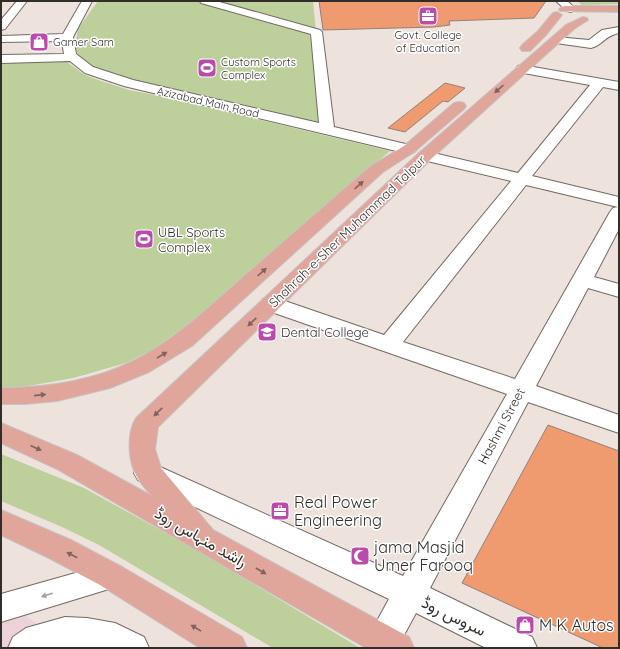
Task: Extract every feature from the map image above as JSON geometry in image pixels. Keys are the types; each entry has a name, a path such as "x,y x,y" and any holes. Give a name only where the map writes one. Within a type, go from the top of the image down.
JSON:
{"main road":[{"path":"574,12 619,9"},
{"name":"Shahrah-e-Sher Muhammad Talpur","path":"202,537 148,472 142,449 145,424 271,304 417,152 542,33 574,12 619,14"},
{"name":"Shahrah-e-Sher Muhammad Talpur","path":"1,396 25,396 57,393 101,382 141,368 184,341 378,169 417,152 522,69 570,27 574,12"},
{"name":"راشد منہاس روڈ","path":"1,432 67,462 390,644"},
{"path":"1,522 60,549 111,576 230,648"}],"street":[{"path":"1,27 22,1"},
{"path":"1,59 72,56 70,55 66,37 87,1"},
{"path":"204,1 316,32 327,130"},
{"path":"556,40 591,44 606,32 619,30"},
{"path":"1,39 66,37"},
{"name":"Azizabad Main Road","path":"72,56 89,70 129,83 619,202"},
{"path":"522,69 619,86"},
{"path":"388,344 599,83"},
{"name":"Hashmi Street","path":"390,644 410,594 619,212"},
{"path":"581,280 619,291"},
{"path":"271,304 619,424"},
{"name":"سروس روڈ","path":"148,472 410,594 520,648"},
{"path":"1,608 111,576"},
{"path":"25,648 38,639 65,632 87,633 115,638 132,648"}],"shaded area":[{"path":"1,599 73,648 1,648"}],"green space":[{"name":"Custom Sports Complex","path":"98,1 313,1 325,126 111,75 80,61 75,46 78,29"},
{"path":"577,1 619,1 619,4 582,5"},
{"name":"UBL Sports Complex","path":"64,60 85,75 129,90 160,96 390,151 185,327 150,351 126,363 73,378 23,387 1,387 1,62"},
{"path":"1,454 84,488 204,554 360,648 273,648 99,545 62,527 1,501"}],"building":[{"name":"Govt. College of Education","path":"319,1 546,1 534,18 449,21 450,25 434,27 323,30"},
{"path":"445,83 465,88 448,102 443,101 405,132 388,128"},
{"path":"548,425 619,451 619,648 603,648 462,583"}],"place":[{"name":"Govt. College of Education","path":"428,16"},
{"name":"Gamer Sam","path":"39,42"},
{"name":"Custom Sports Complex","path":"207,68"},
{"name":"UBL Sports Complex","path":"144,239"},
{"name":"Dental College","path":"267,332"},
{"name":"Real Power Engineering","path":"280,511"},
{"name":"jama Masjid Umer Farooq","path":"360,556"},
{"name":"M K Autos","path":"525,625"}]}
